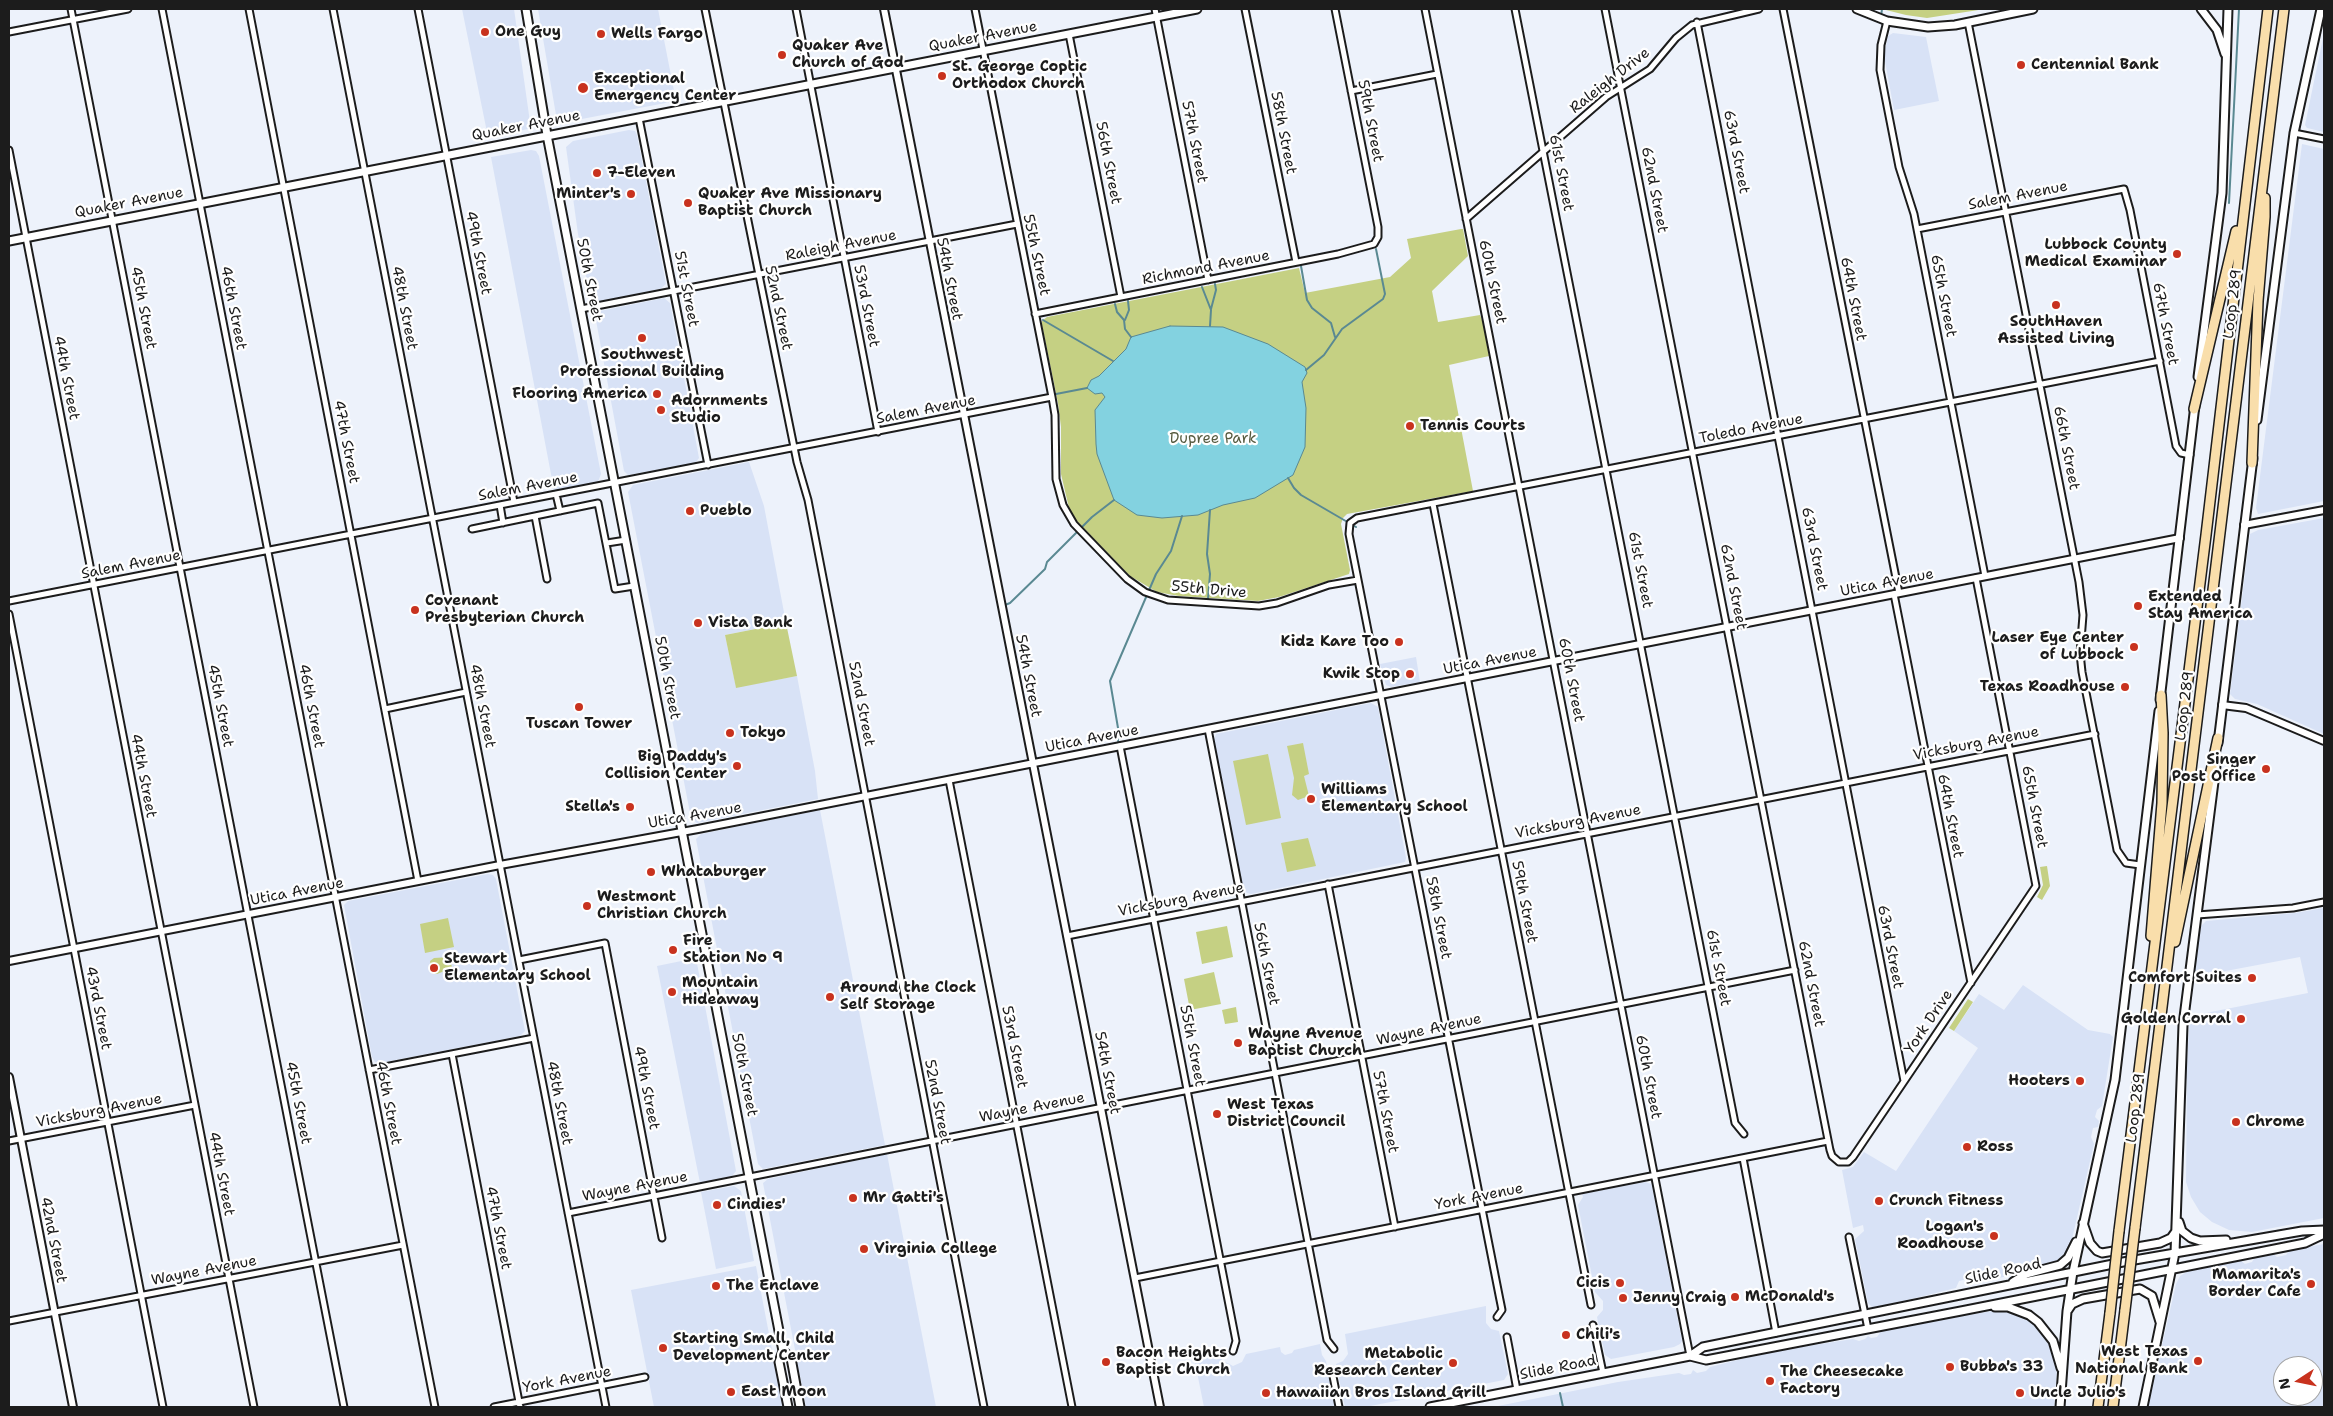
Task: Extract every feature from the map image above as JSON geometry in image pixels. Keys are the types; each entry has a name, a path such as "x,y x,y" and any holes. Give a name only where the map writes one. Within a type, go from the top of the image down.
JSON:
{"highway":[{"name":"Loop 289","path":"2098,1405 2206,535 2268,9"},
{"name":"Loop 289","path":"2113,1407 2284,9"},
{"path":"2252,463 2258,301 2265,217 2264,170"},
{"path":"2194,409 2245,197"},
{"path":"2151,971 2150,925 2162,803 2163,733 2161,695"},
{"path":"2162,1006 2218,738"}],"main road":[{"name":"50th Street","path":"526,9 547,135 783,1351 779,1362 788,1407"},
{"name":"Quaker Avenue","path":"9,241 1069,34 1156,13 1197,9"},
{"path":"1857,9 1887,21 1928,27 1968,22 2033,9"},
{"path":"2201,9 2217,30 2227,61"},
{"path":"2060,1407 2070,1288 2115,1080 2194,409 2222,193 2228,9"},
{"path":"2143,1407 2175,1253 2183,1025 2294,133 2321,9"},
{"path":"2177,1219 2186,1235 2200,1241 2251,1240"},
{"path":"2083,1223 2090,1243 2097,1251 2102,1253 2160,1243 2171,1238 2177,1229"},
{"path":"2009,1285 2026,1274 2052,1269 2063,1263 2071,1253 2083,1223"},
{"name":"Slide Road","path":"1430,1407 1690,1356 1703,1347 2073,1272 2251,1240 2324,1230"},
{"name":"Slide Road","path":"1690,1356 1706,1360 1868,1329 2304,1242 2324,1234"},
{"path":"2067,1311 2072,1304 2083,1298 2140,1289 2146,1291 2155,1301 2160,1324"},
{"path":"1980,1307 2008,1307 2029,1315 2038,1322 2053,1341 2058,1353 2062,1377"},
{"name":"50th Street","path":"783,1351 791,1358 800,1407"}],"street":[{"name":"45th Street","path":"71,9 344,1407"},
{"path":"9,32 128,9"},
{"name":"46th Street","path":"162,9 435,1407"},
{"name":"47th Street","path":"249,9 418,881"},
{"name":"48th Street","path":"333,9 606,1407"},
{"name":"49th Street","path":"418,9 514,502"},
{"name":"52nd Street","path":"704,9 794,448 811,511 858,751 864,796 984,1407"},
{"name":"53rd Street","path":"796,9 878,432"},
{"name":"54th Street","path":"884,9 1160,1407"},
{"name":"55th Street","path":"975,9 1052,397 1055,415 1056,480 1064,507"},
{"name":"58th Street","path":"1245,9 1296,262"},
{"name":"59th Street","path":"1335,9 1378,227 1377,239"},
{"name":"60th Street","path":"1425,9 1690,1356"},
{"name":"61st Street","path":"1515,9 1736,1123 1744,1134"},
{"name":"62nd Street","path":"1605,9 1694,453 1828,1141 1834,1160 1843,1163"},
{"name":"Raleigh Drive","path":"1466,219 1620,86 1650,69 1676,38 1697,22 1759,9"},
{"name":"64th Street","path":"1783,9 1864,419 1928,766 1971,983"},
{"name":"57th Street","path":"1156,13 1208,280"},
{"name":"65th Street","path":"1887,21 1881,45 1880,70 1899,167 1917,229 1985,576"},
{"name":"63rd Street","path":"1697,22 1904,1081"},
{"name":"66th Street","path":"1968,22 2075,559 2082,598 2082,672 2117,850 2126,862 2140,865"},
{"name":"56th Street","path":"1069,34 1122,297"},
{"path":"1351,92 1437,74"},
{"name":"51st Street","path":"639,118 708,465"},
{"path":"2294,133 2324,139"},
{"name":"44th Street","path":"9,150 254,1407"},
{"name":"Salem Avenue","path":"1917,229 2006,210 2124,190"},
{"name":"67th Street","path":"2124,190 2130,210 2176,446 2181,453 2190,455"},
{"name":"Raleigh Avenue","path":"581,309 1017,224"},
{"name":"Richmond Avenue","path":"1035,314 1370,247 1377,239"},
{"name":"Toledo Avenue","path":"1350,523 1357,518 2160,361"},
{"name":"Salem Avenue","path":"9,601 1052,397"},
{"path":"556,494 560,511"},
{"path":"472,529 598,503 615,589 634,586"},
{"name":"59th Street","path":"1433,504 1591,1305"},
{"path":"500,505 503,523"},
{"name":"55th Drive","path":"1064,507 1074,524 1127,579 1145,592 1163,599 1259,606 1277,603 1329,585 1358,580"},
{"path":"2244,525 2324,510"},
{"path":"535,516 547,578"},
{"name":"58th Street","path":"1350,523 1349,534 1502,1310 1497,1317"},
{"name":"Utica Avenue","path":"9,961 948,780 2180,538"},
{"path":"607,544 626,540"},
{"name":"65th Street","path":"1976,578 2036,880 2032,892"},
{"name":"43rd Street","path":"9,614 163,1407"},
{"path":"385,709 466,692"},
{"path":"2222,705 2246,708 2324,741"},
{"name":"56th Street","path":"1208,728 1327,1340 1334,1349"},
{"name":"Vicksburg Avenue","path":"1066,936 2095,734"},
{"name":"55th Street","path":"1120,746 1236,1341 1233,1351"},
{"name":"53rd Street","path":"948,780 1072,1407"},
{"name":"57th Street","path":"1328,884 1395,1227"},
{"name":"York Drive","path":"1843,1163 1853,1157 2032,892"},
{"path":"2197,915 2293,908 2324,902"},
{"name":"49th Street","path":"519,960 605,943 662,1238"},
{"name":"Wayne Avenue","path":"568,1212 1362,1057 1795,970"},
{"path":"369,1070 534,1038"},
{"name":"47th Street","path":"452,1054 520,1405"},
{"name":"42nd Street","path":"9,1077 73,1407"},
{"name":"Vicksburg Avenue","path":"9,1141 195,1105"},
{"name":"York Avenue","path":"1134,1278 1828,1141"},
{"path":"1743,1158 1776,1333"},
{"path":"1849,1237 1868,1329"},
{"name":"Wayne Avenue","path":"9,1322 403,1245"},
{"path":"1594,1325 1604,1373"},
{"path":"1507,1337 1517,1390"},
{"path":"1332,1371 1339,1407"},
{"name":"York Avenue","path":"494,1407 520,1405 645,1377"}],"shaded area":[{"path":"462,9 514,9 530,122 528,129 488,137"},
{"path":"538,9 658,9 676,101 566,122 559,121 556,115"},
{"path":"1893,33 1926,37 1939,101 1894,110 1884,56 1888,36"},
{"path":"2324,33 2324,132 2307,128 2305,125"},
{"path":"629,130 635,131 637,135 666,284 660,289 596,302 592,299 589,292 578,234 566,147 573,141"},
{"path":"2302,144 2324,149 2324,501 2258,514 2256,508"},
{"path":"531,150 536,151 539,156 601,474 598,482 554,490 491,157"},
{"path":"664,298 670,303 699,458 695,463 628,475 624,471 595,315 600,311"},
{"path":"749,462 764,506 786,623 725,635 736,687 797,676 815,771 818,799 697,823 691,818 628,492 633,485"},
{"path":"2324,518 2324,734 2257,704 2235,699 2230,694 2250,534 2258,530"},
{"path":"1416,657 1420,682 1391,687 1386,685 1380,664"},
{"name":"Williams Elementary School","path":"1371,703 1378,707 1406,858 1405,862 1251,894 1247,893 1243,889 1214,740 1216,734"},
{"path":"820,810 885,1145 763,1169 758,1164 696,839 701,834"},
{"name":"Stewart Elementary School","path":"488,874 493,875 496,879 525,1031 520,1036 380,1063 375,1062 372,1057 344,905 348,901"},
{"path":"2324,908 2324,1218 2252,1232 2229,1230 2212,1222 2200,1212 2191,1197 2186,1182 2186,1078 2190,1016 2308,993 2300,957 2194,977 2200,927 2206,921 2295,913"},
{"path":"696,958 736,1171 732,1176 700,1183 657,966"},
{"path":"2023,985 2088,1030 2110,1034 2113,1037 2102,1106 2097,1110 2095,1117 2099,1121 2098,1127 2093,1128 2091,1137 2094,1144 2069,1252 2060,1262 2039,1270 1973,1283 1968,1279 1959,1281 1956,1288 1872,1307 1868,1303 1855,1239 1864,1231 1863,1225 1853,1228 1842,1170 1853,1167 1864,1152 1896,1171 1978,1048 1954,1031 1979,994 2004,1010"},
{"path":"887,1154 936,1407 806,1407 763,1183 768,1179"},
{"path":"1645,1182 1651,1184 1652,1187 1682,1341 1674,1347 1611,1359 1605,1355 1597,1317 1603,1310 1603,1301 1595,1292 1578,1205 1583,1197 1582,1194"},
{"path":"734,1186 741,1191 754,1261 716,1269 701,1192"},
{"path":"2324,1244 2324,1407 2148,1407 2176,1284 2180,1276 2190,1270 2240,1260 2245,1264 2252,1262 2255,1257 2273,1254 2277,1257 2286,1255 2290,1250"},
{"path":"756,1266 783,1407 654,1407 631,1290"},
{"path":"1486,1306 1486,1323 1491,1329 1499,1331 1508,1374 1504,1380 1365,1407 1345,1407 1336,1364 1343,1361 1348,1354 1345,1334"},
{"path":"1992,1311 2008,1311 2021,1315 2036,1325 2048,1339 2056,1360 2057,1369 2054,1407 1493,1407 1618,1382 1679,1373 1684,1375 1691,1374 1693,1370 1697,1373 1706,1371 1710,1367 1769,1352 1853,1339 1859,1341 1868,1336 1871,1338 1877,1337 1882,1330"},
{"path":"1320,1344 1322,1355 1326,1361 1335,1407 1204,1407 1193,1352 1221,1347 1220,1355 1222,1360 1233,1366 1242,1362 1246,1354 1280,1347 1281,1352 1285,1355 1292,1353 1294,1350"}],"green space":[{"path":"1882,9 1985,9 1927,18"},
{"name":"Dupree Park","path":"1463,229 1468,256 1432,291 1438,322 1480,315 1483,323 1489,356 1449,365 1473,491 1347,514 1341,524 1350,570 1349,574 1279,597 1258,601 1179,596 1157,592 1130,576 1076,520 1069,508 1061,474 1061,427 1058,403 1042,325 1042,321 1047,317 1299,268 1305,293 1390,277 1411,258 1407,239"},
{"path":"786,623 797,676 736,688 725,635"},
{"path":"1303,743 1309,774 1304,776 1309,796 1298,800 1292,795 1294,778 1287,746"},
{"path":"1268,754 1281,818 1246,825 1233,761"},
{"path":"1308,838 1316,866 1287,872 1281,843"},
{"path":"2047,866 2050,886 2042,900 2037,897 2043,885 2040,867"},
{"path":"448,918 454,947 425,953 420,924"},
{"path":"1227,926 1233,957 1202,964 1196,932"},
{"path":"450,957 452,968 437,974 432,973 430,961 434,958"},
{"path":"1214,972 1221,1004 1190,1010 1184,979"},
{"path":"1968,999 1973,1002 1954,1031 1949,1028"},
{"path":"1236,1007 1238,1022 1225,1024 1222,1010"}],"water":[{"path":"1170,326 1223,327 1268,344 1305,367 1307,373 1302,382 1306,408 1305,447 1293,475 1255,498 1223,505 1198,515 1162,518 1137,515 1114,500 1097,454 1096,444 1095,410 1105,397 1102,393 1095,394 1087,388 1091,380 1099,376 1126,349 1131,337"}],"waterway":[{"path":"1881,17 1882,9"},
{"path":"2229,203 2239,9"},
{"path":"1306,370 1324,355 1342,329 1383,299 1385,294 1376,249"},
{"path":"1301,266 1307,300 1312,308 1331,323 1335,337"},
{"path":"1211,309 1216,290 1215,284"},
{"path":"1202,287 1211,310 1210,326"},
{"path":"1125,320 1129,310 1128,301"},
{"path":"1115,304 1117,312 1124,320 1125,329 1131,337"},
{"path":"1043,320 1113,361"},
{"path":"1056,394 1087,388"},
{"path":"1288,478 1301,495 1356,527"},
{"path":"1005,605 1010,603 1045,569 1047,562 1092,517 1114,500"},
{"path":"1208,599 1210,574 1207,554 1210,510"},
{"path":"1118,741 1118,728 1110,681 1156,574 1171,551 1182,516"},
{"path":"1560,1393 1563,1407"}],"place":[{"name":"One Guy","path":"485,32"},
{"name":"Wells Fargo","path":"601,34"},
{"name":"Quaker Ave Church of God","path":"782,55"},
{"name":"Centennial Bank","path":"2021,65"},
{"name":"St. George Coptic Orthodox Church","path":"942,76"},
{"name":"Exceptional Emergency Center","path":"583,88"},
{"name":"7-Eleven","path":"597,173"},
{"name":"Minter's","path":"631,194"},
{"name":"Quaker Ave Missionary Baptist Church","path":"688,203"},
{"name":"Lubbock County Medical Examinar","path":"2177,254"},
{"name":"SouthHaven Assisted Living","path":"2056,305"},
{"name":"Southwest Professional Building","path":"642,338"},
{"name":"Flooring America","path":"657,394"},
{"name":"Adornments Studio","path":"661,410"},
{"name":"Tennis Courts","path":"1410,426"},
{"name":"Pueblo","path":"690,511"},
{"name":"Extended Stay America","path":"2138,606"},
{"name":"Covenant Presbyterian Church","path":"415,610"},
{"name":"Vista Bank","path":"698,623"},
{"name":"Kidz Kare Too","path":"1399,642"},
{"name":"Laser Eye Center of Lubbock","path":"2134,647"},
{"name":"Kwik Stop","path":"1410,674"},
{"name":"Texas Roadhouse","path":"2125,687"},
{"name":"Tuscan Tower","path":"579,707"},
{"name":"Tokyo","path":"730,733"},
{"name":"Big Daddy's Collision Center","path":"737,766"},
{"name":"Singer Post Office","path":"2266,769"},
{"name":"Williams Elementary School","path":"1311,799"},
{"name":"Stella's","path":"630,807"},
{"name":"Whataburger","path":"651,872"},
{"name":"Westmont Christian Church","path":"587,906"},
{"name":"Fire Station No 9","path":"673,950"},
{"name":"Stewart Elementary School","path":"434,968"},
{"name":"Comfort Suites","path":"2252,978"},
{"name":"Mountain Hideaway","path":"672,992"},
{"name":"Around the Clock Self Storage","path":"830,997"},
{"name":"Golden Corral","path":"2241,1019"},
{"name":"Wayne Avenue Baptist Church","path":"1238,1043"},
{"name":"Hooters","path":"2080,1081"},
{"name":"West Texas District Council","path":"1217,1114"},
{"name":"Chrome","path":"2236,1122"},
{"name":"Ross","path":"1967,1147"},
{"name":"Mr Gatti's","path":"853,1198"},
{"name":"Crunch Fitness","path":"1879,1201"},
{"name":"Cindies'","path":"717,1205"},
{"name":"Logan's Roadhouse","path":"1994,1236"},
{"name":"Virginia College","path":"864,1249"},
{"name":"Cicis","path":"1620,1283"},
{"name":"Mamarita's Border Cafe","path":"2311,1284"},
{"name":"The Enclave","path":"716,1286"},
{"name":"McDonald's","path":"1735,1297"},
{"name":"Jenny Craig","path":"1623,1298"},
{"name":"Chili's","path":"1566,1335"},
{"name":"Starting Small, Child Development Center","path":"663,1348"},
{"name":"West Texas National Bank","path":"2198,1361"},
{"name":"Bacon Heights Baptist Church","path":"1106,1362"},
{"name":"Metabolic Research Center","path":"1453,1363"},
{"name":"Bubba's 33","path":"1950,1367"},
{"name":"The Cheesecake Factory","path":"1770,1381"},
{"name":"East Moon","path":"731,1392"},
{"name":"Hawaiian Bros Island Grill","path":"1266,1393"},
{"name":"Uncle Julio's","path":"2020,1393"}]}
